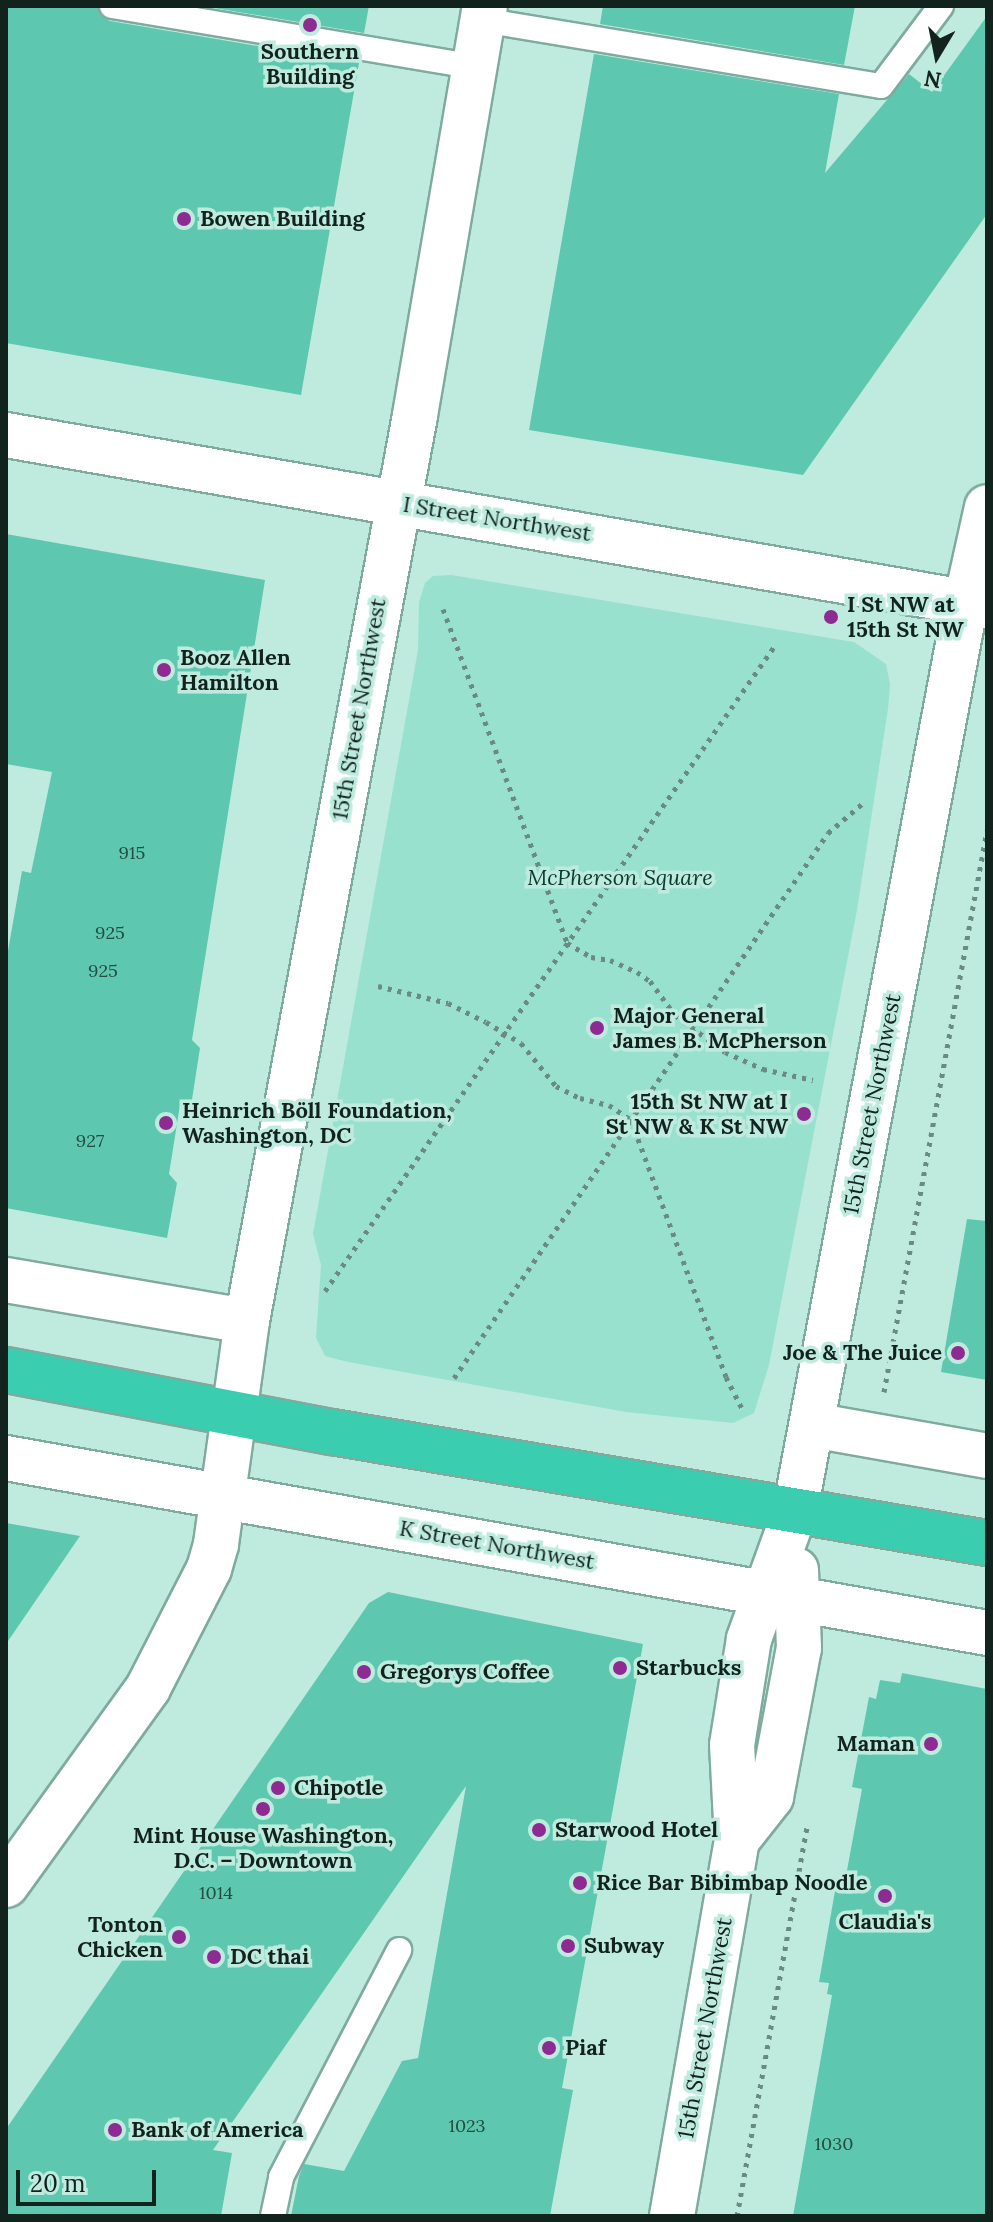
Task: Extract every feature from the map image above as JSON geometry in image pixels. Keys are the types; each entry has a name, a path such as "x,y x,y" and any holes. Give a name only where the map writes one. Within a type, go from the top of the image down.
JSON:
{"highway":[{"path":"6,1370 234,1413 987,1543"}],"main road":[{"name":"15th Street Northwest","path":"6,1885 21,1840 148,1688 209,1569 247,1321 398,503 484,13"},
{"name":"I Street Northwest","path":"6,435 976,604"},
{"name":"15th Street Northwest","path":"672,2216 737,1840 732,1745 749,1639 781,1596 795,1511 976,604 987,507"},
{"path":"6,1280 247,1321"},
{"path":"812,1425 987,1456"},
{"name":"K Street Northwest","path":"6,1458 987,1633"}],"lane":[{"path":"112,6 475,67"},
{"path":"484,13 881,86 941,6"},
{"path":"273,2216 281,2177 399,1950"}],"path":[{"path":"443,609 567,943 591,957 610,960 637,972 650,981 675,1015 743,1061 813,1080"},
{"path":"325,1291 774,647"},
{"path":"454,1378 828,833 863,803"},
{"path":"887,1379 987,830"},
{"path":"378,986 448,1003 530,1051 556,1086 580,1098 609,1105 631,1120 726,1377 742,1409"},
{"path":"737,2216 810,1816"}],"green space":[{"name":"McPherson Square","path":"451,575 854,642 886,664 890,684 888,709 857,910 769,1365 754,1413 733,1423 626,1412 348,1362 325,1356 316,1338 321,1265 313,1234 418,650 419,602 425,583 433,576"}],"building":[{"name":"Bowen Building","path":"6,6 97,6 102,17 110,21 359,63 301,395 6,343"},
{"path":"203,6 369,6 364,33"},
{"path":"603,6 855,6 844,65 600,24"},
{"path":"987,16 987,214 803,475 529,430 594,54 839,94 825,173 909,74 932,92"},
{"path":"6,534 265,580 192,1040 200,1048 191,1106 180,1105 169,1174 177,1183 167,1238 6,1208 6,962 22,871 31,873 52,772 6,764"},
{"path":"967,1219 987,1221 987,1380 941,1372"},
{"path":"6,1523 80,1536 6,1644"},
{"path":"388,1592 643,1644 562,2088 573,2090 550,2216 291,2216 304,2164 344,2171 402,2061 418,2058 466,1786 213,2150 232,2153 221,2216 6,2216 6,2129 369,1603"},
{"path":"902,1673 987,1689 987,2216 793,2216 832,1995 827,1994 829,1983 819,1982 835,1891 843,1892 862,1789 852,1787 869,1697 876,1699 880,1680 900,1683"}],"place":[{"name":"Southern Building","path":"310,25"},
{"name":"Bowen Building","path":"184,219"},
{"name":"I St NW at 15th St NW","path":"831,617"},
{"name":"Booz Allen Hamilton","path":"164,670"},
{"name":"Major General James B. McPherson","path":"597,1028"},
{"name":"15th St NW at I St NW & K St NW","path":"804,1114"},
{"name":"Heinrich Böll Foundation, Washington, DC","path":"166,1123"},
{"name":"Joe & The Juice","path":"958,1353"},
{"name":"Starbucks","path":"620,1668"},
{"name":"Gregorys Coffee","path":"364,1672"},
{"name":"Maman","path":"931,1744"},
{"name":"Chipotle","path":"278,1788"},
{"name":"Mint House Washington, D.C. – Downtown","path":"263,1809"},
{"name":"Starwood Hotel","path":"539,1830"},
{"name":"Rice Bar Bibimbap Noodle","path":"580,1883"},
{"name":"Claudia's","path":"885,1896"},
{"name":"Tonton Chicken","path":"179,1937"},
{"name":"Subway","path":"568,1946"},
{"name":"DC thai","path":"214,1957"},
{"name":"Piaf","path":"549,2048"},
{"name":"Bank of America","path":"115,2130"}]}
